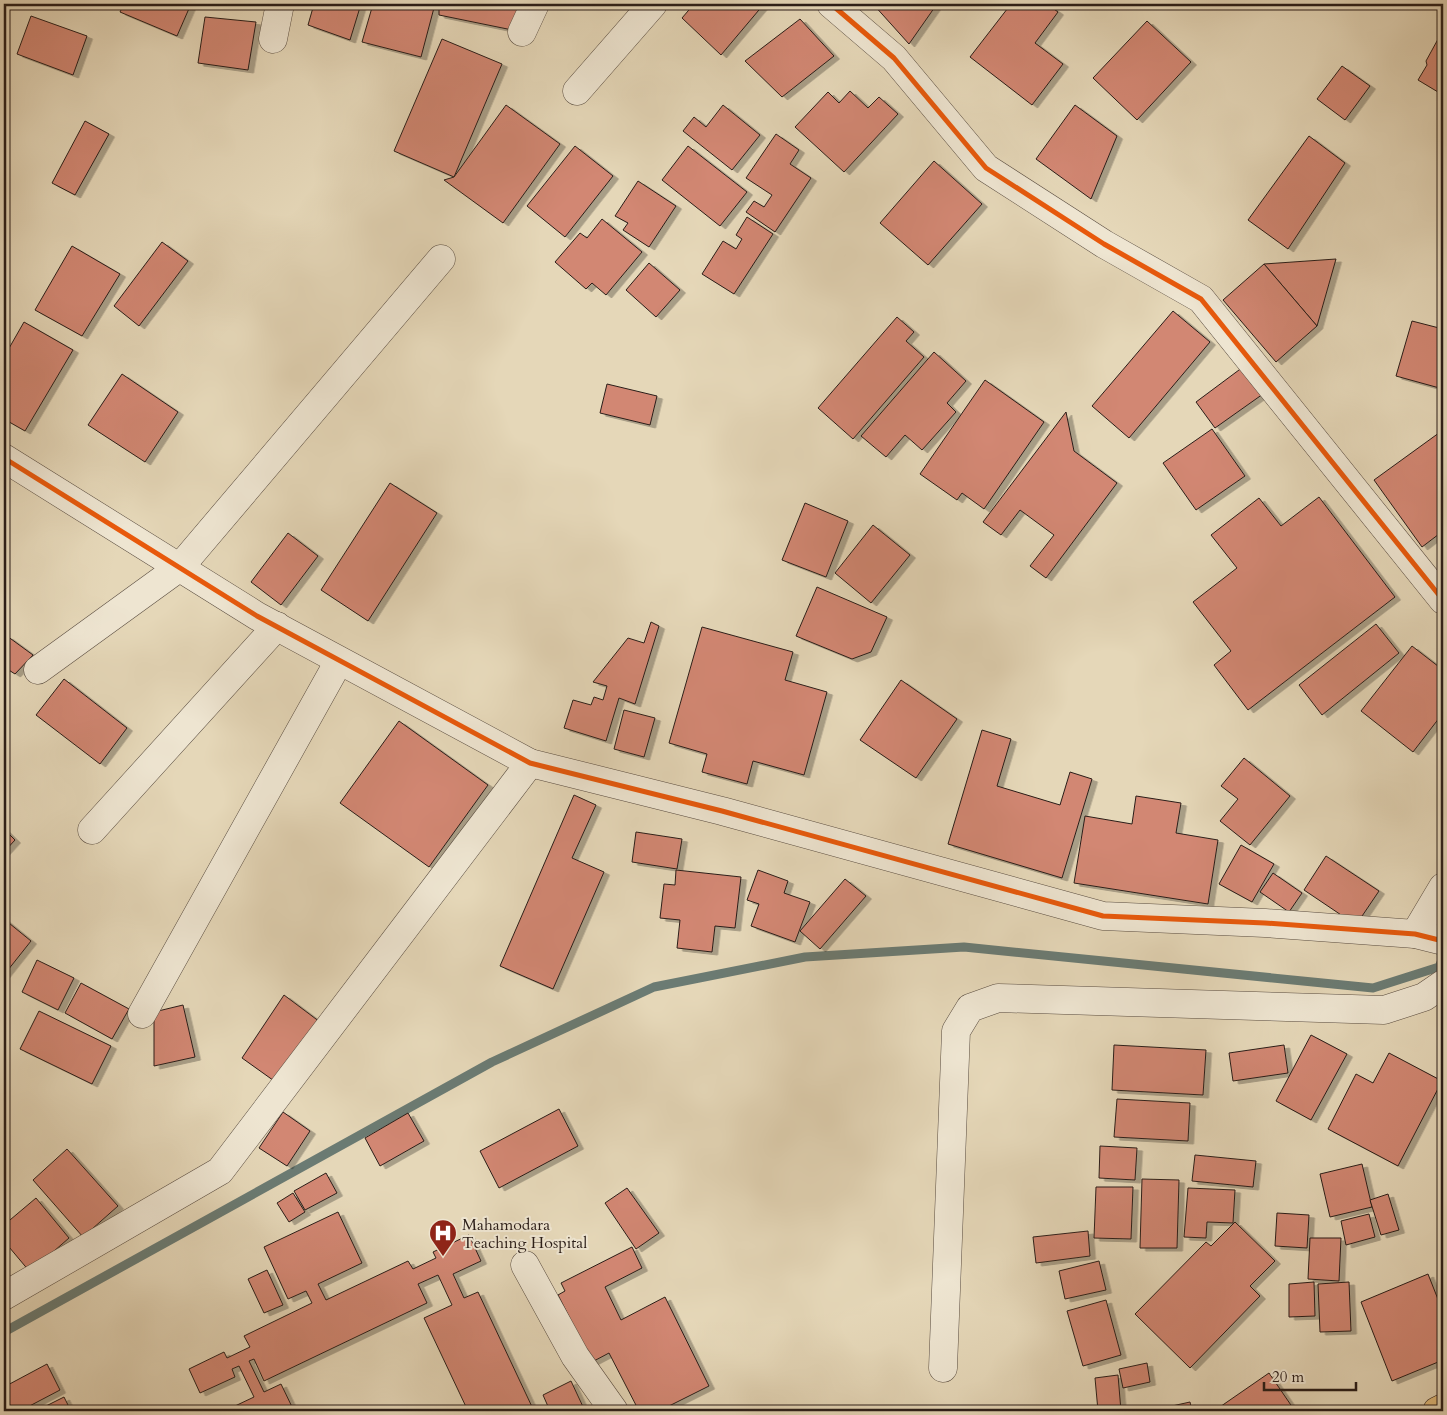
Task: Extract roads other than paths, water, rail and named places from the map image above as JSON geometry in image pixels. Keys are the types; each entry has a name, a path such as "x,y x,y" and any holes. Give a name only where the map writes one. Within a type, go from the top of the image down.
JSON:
{"highway":[{"path":"1437,1411 1443,1408"}],"street":[{"path":"273,39 280,4"},
{"path":"522,32 536,4"},
{"path":"577,91 653,4"},
{"path":"831,4 894,58 986,168 1104,244 1200,299 1443,600"},
{"path":"38,670 180,568 441,259"},
{"path":"4,458 256,616 530,763 722,810 1103,916 1266,922 1432,938 1443,887"},
{"path":"92,830 276,626"},
{"path":"142,1014 339,660"},
{"path":"6,1292 220,1171 530,763"},
{"path":"943,1368 956,1031 970,1008 998,998 1384,1010 1424,997 1443,984"},
{"path":"524,1265 575,1356 614,1411"}],"waterway":[{"path":"4,1332 492,1062 654,987 805,957 964,947 1373,988 1439,967 1443,958"}],"place":[{"name":"Mahamodara Teaching Hospital","path":"443,1257"}]}
